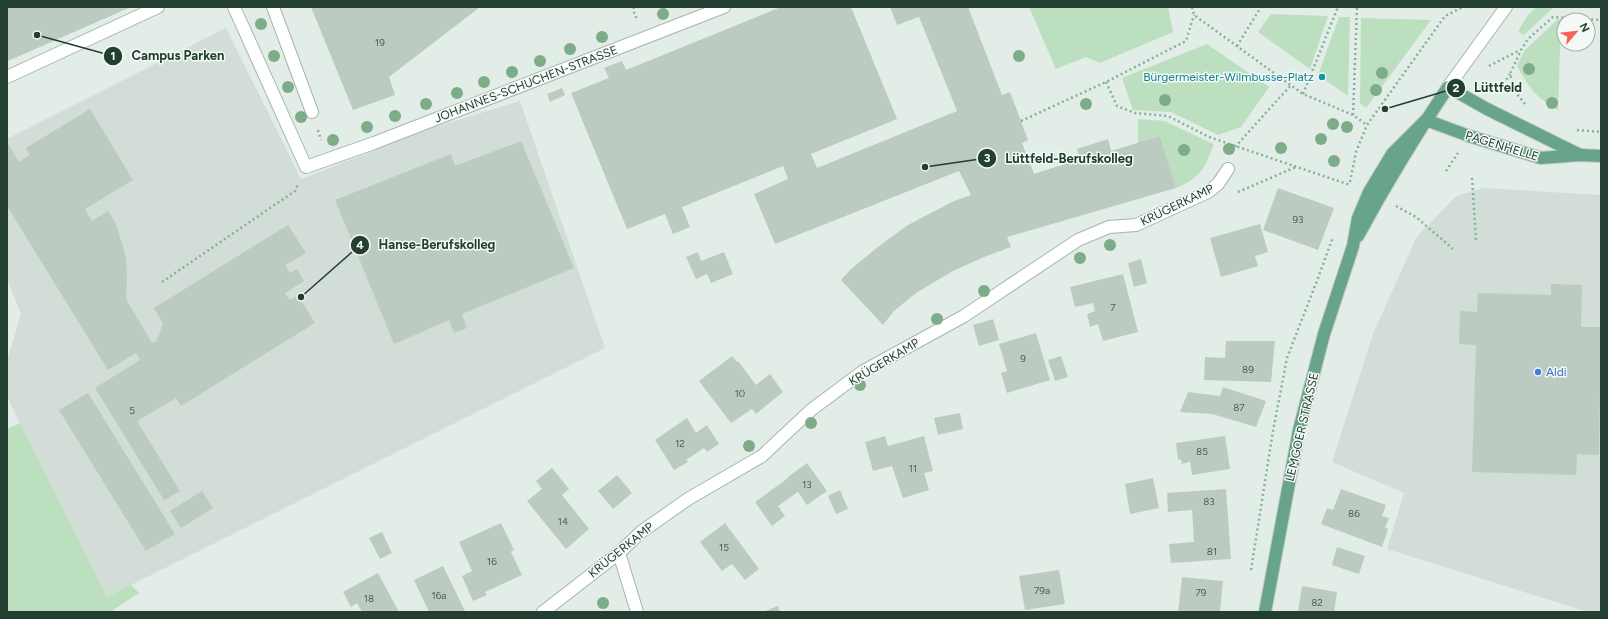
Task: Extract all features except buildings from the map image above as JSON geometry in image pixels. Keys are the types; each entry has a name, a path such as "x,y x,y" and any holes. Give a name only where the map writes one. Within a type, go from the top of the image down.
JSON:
{"main road":[{"name":"LEMGOER STRASSE","path":"1265,612 1299,430 1324,334 1353,246 1358,218 1369,192 1392,154 1426,120 1448,87"},
{"name":"PAGENHELLE","path":"1448,87 1487,109 1580,155"},
{"name":"PAGENHELLE","path":"1426,120 1469,136 1541,158 1580,155 1601,156"}],"street":[{"path":"7,77 158,7"},
{"path":"234,7 306,168"},
{"path":"273,7 312,112"},
{"name":"JOHANNES-SCHUCHEN-STRASSE","path":"306,168 724,7"},
{"path":"1448,87 1506,7"},
{"name":"KRÜGERKAMP","path":"543,612 619,553 642,532 688,499 762,456 811,410 862,372 964,316 1078,240 1109,227 1136,225 1208,192 1218,184 1228,169"},
{"path":"619,553 637,612"}],"path":[{"path":"1021,121 1106,82 1186,41 1194,15 1192,7"},
{"path":"1237,46 1261,7"},
{"path":"1303,94 1338,7"},
{"path":"1353,115 1357,7"},
{"path":"1106,82 1117,106 1135,113 1168,116 1209,137 1350,184 1356,152 1367,125 1445,16 1462,7"},
{"path":"1194,15 1303,94 1353,115 1367,125"},
{"path":"1528,107 1517,94 1510,74 1528,39 1553,17 1601,20"},
{"path":"1236,146 1291,85"},
{"path":"312,112 328,159"},
{"path":"1573,129 1601,132"},
{"path":"1233,194 1296,166"},
{"path":"162,282 295,191 306,168"},
{"path":"1472,178 1476,240"},
{"path":"1416,217 1453,249"}],"shaded area":[{"path":"226,28 301,179 435,127 520,101 605,348 107,597 7,397 7,361 21,314 7,279 7,139"},
{"path":"1483,188 1601,195 1601,612 1588,612 1387,549 1404,493 1332,462 1373,334 1416,238 1456,196"}],"green space":[{"path":"1029,7 1168,7 1173,32 1100,63 1086,57 1056,69"},
{"path":"1537,7 1554,7 1524,35 1518,32 1526,18"},
{"path":"1271,14 1328,16 1310,69 1258,32"},
{"path":"1339,17 1350,17 1348,96 1318,75"},
{"path":"1361,18 1431,20 1366,108 1360,103"},
{"path":"1556,21 1556,52 1560,52 1558,110 1534,92 1517,66 1524,51"},
{"path":"1207,44 1269,87 1241,127 1218,135 1171,112 1133,110 1122,78"},
{"path":"1138,119 1164,121 1214,144 1208,160 1197,176 1176,188 1160,136 1138,143"},
{"path":"20,423 107,597 131,585 139,593 110,612 7,612 7,429"}],"place":[{"name":"Campus Parken","path":"37,35"},
{"name":"Bürgermeister-Wilmbusse-Platz","path":"1322,77"},
{"name":"Lüttfeld","path":"1385,109"},
{"name":"Lüttfeld-Berufskolleg","path":"925,167"},
{"name":"Hanse-Berufskolleg","path":"301,297"},
{"name":"Aldi","path":"1538,372"}]}
